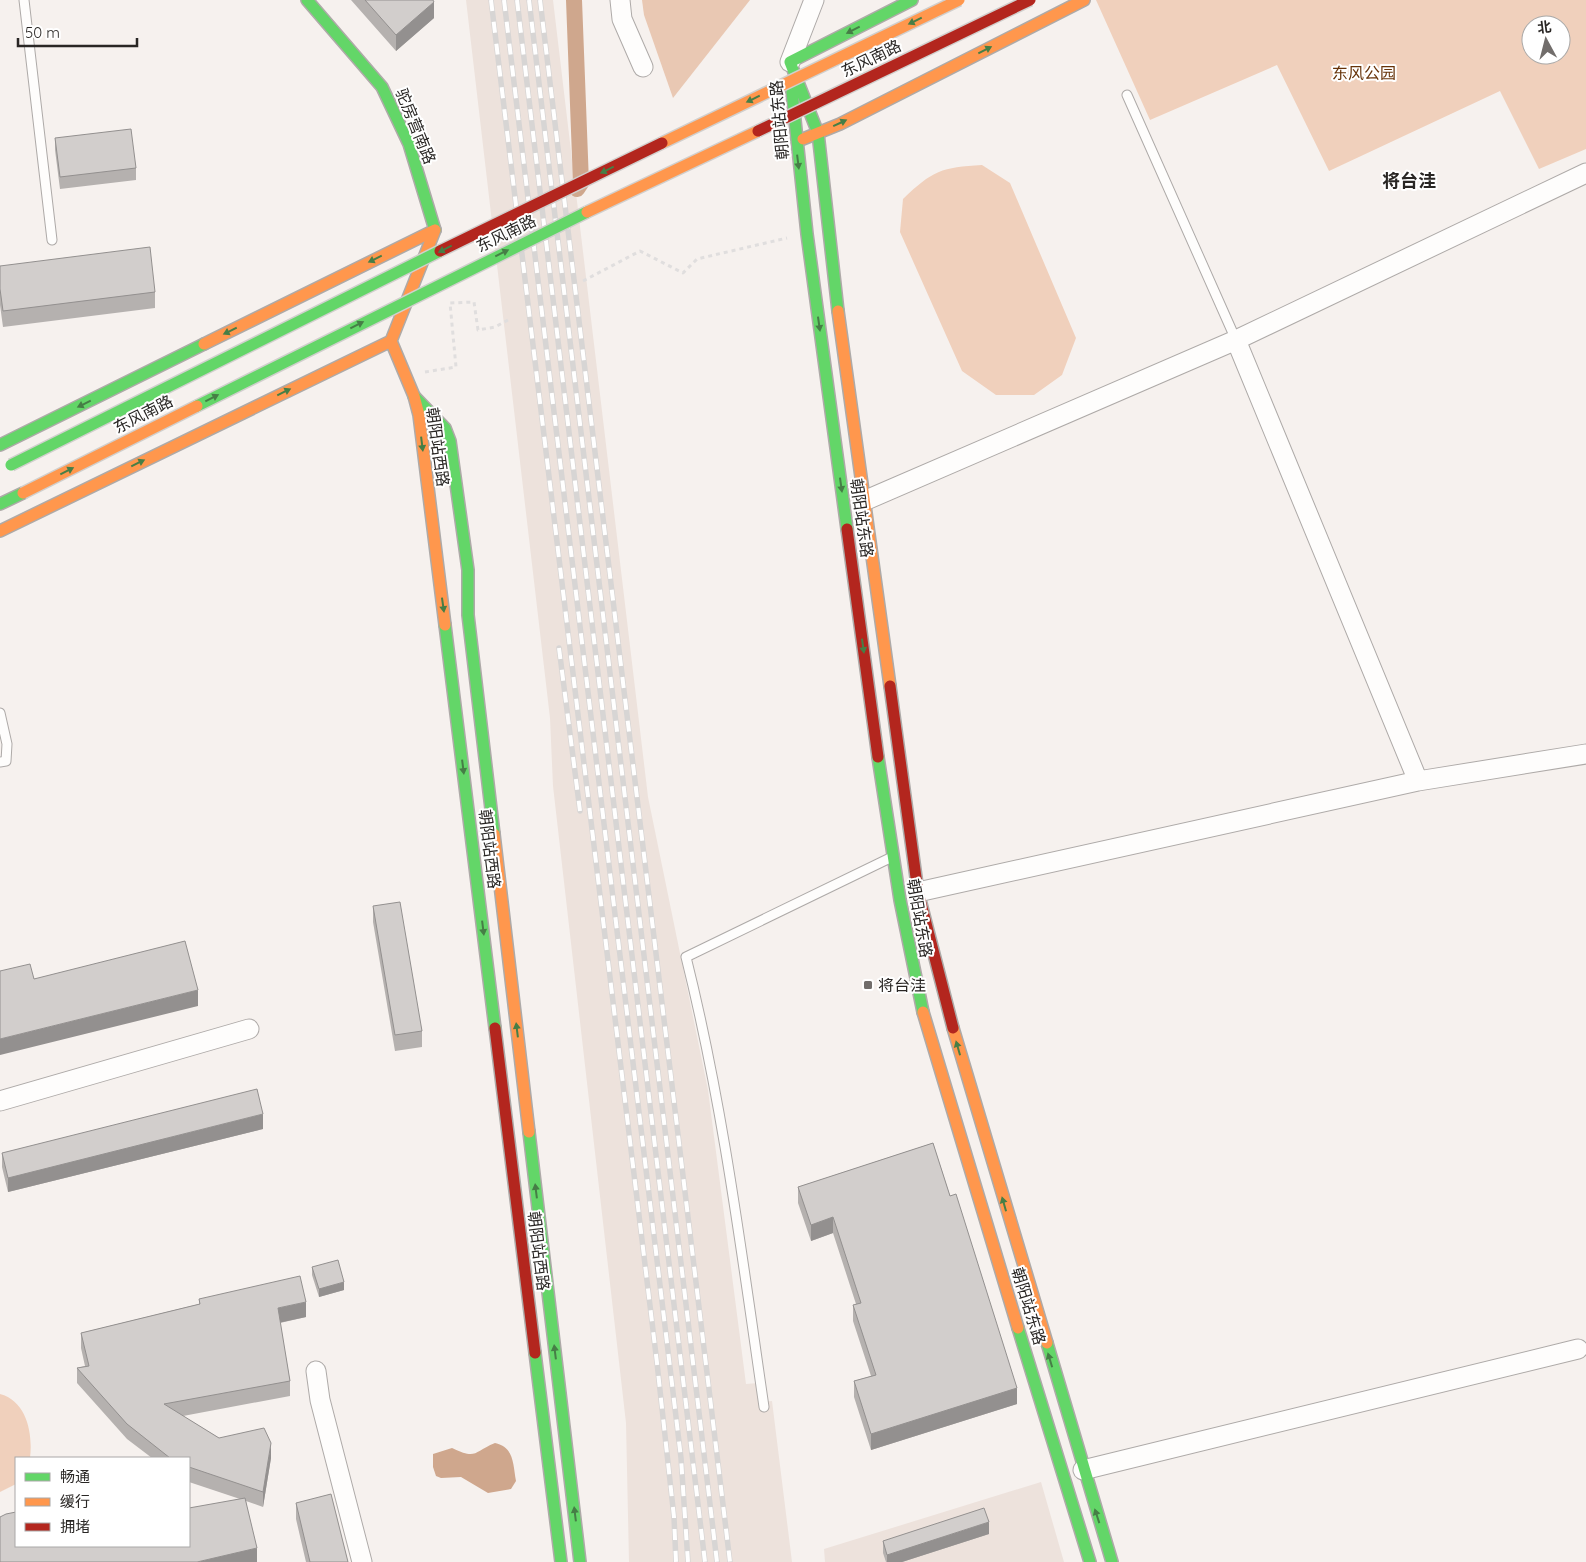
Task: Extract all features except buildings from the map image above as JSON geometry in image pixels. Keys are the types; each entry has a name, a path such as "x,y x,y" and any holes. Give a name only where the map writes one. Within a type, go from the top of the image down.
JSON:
{"main road":[{"name":"驼房营南路","path":"307,0 382,87 409,144 435,230"},
{"path":"790,62 912,0"},
{"name":"东风南路","path":"0,471 472,235 959,0"},
{"name":"东风南路","path":"0,504 475,266 1030,0"},
{"path":"796,142 818,133 1084,0"},
{"name":"朝阳站东路","path":"790,62 818,133 839,318 918,892 948,1012 1083,1470 1112,1562"},
{"name":"朝阳站东路","path":"790,62 796,142 807,234 892,857 915,982 930,1039 1090,1562"},
{"path":"0,531 391,341 435,230"},
{"path":"0,445 435,230"},
{"path":"391,341 414,396"},
{"name":"朝阳站西路","path":"414,396 419,415 451,664 561,1562"},
{"name":"朝阳站西路","path":"414,396 445,428 450,440 468,570 469,625 580,1562"}],"street":[{"path":"620,0 622,19 643,68"},
{"path":"790,62 814,0"},
{"path":"864,501 1236,340 1586,173"},
{"path":"1236,340 1418,781"},
{"path":"918,892 1418,781 1586,754"},
{"path":"0,1101 249,1029"},
{"path":"1083,1470 1578,1349"},
{"path":"316,1371 320,1400 362,1562"}],"lane":[{"path":"24,0 52,240"},
{"path":"1127,95 1236,340"},
{"path":"0,713 7,744 6,761 0,762"},
{"path":"764,1407 730,1176 702,1023 686,957 892,857"}],"path":[{"path":"583,281 640,252 682,273 697,259 807,234"},
{"path":"406,376 456,367 450,303 474,302 478,330 495,327 508,320"}],"shaded area":[{"path":"466,0 553,0 648,797 708,1090 746,1384 758,1383 761,1402 772,1401 792,1562 629,1562 626,1423 553,786 550,718"},
{"path":"642,0 750,0 673,98 644,15"},
{"path":"495,1443 506,1448 512,1457 516,1481 511,1489 488,1493 461,1477 441,1478 436,1476 433,1467 433,1454 452,1448 466,1454 471,1454"},
{"path":"1041,1482 1064,1562 825,1562 824,1549"}],"green space":[{"name":"东风公园","path":"1096,0 1586,0 1586,149 1539,169 1500,91 1329,171 1277,65 1150,120"},
{"path":"982,165 1010,183 1076,338 1062,375 1034,395 996,395 962,371 900,232 903,199 922,182 930,176 947,169"},
{"path":"0,1394 9,1398 22,1411 29,1429 31,1449 30,1457 15,1457 15,1484 0,1492"}],"waterway":[{"path":"574,0 581,183 577,189"}],"railway":[{"path":"491,0 657,1363 674,1517 676,1562"},
{"path":"504,0 681,1458 688,1562"},
{"path":"517,0 705,1562"},
{"path":"529,0 717,1562"},
{"path":"540,0 730,1562"},
{"path":"559,648 580,811"}],"traffic: fast":[{"path":"307,0 382,87 409,144 435,230"},
{"path":"790,62 912,0"},
{"path":"790,62 818,133 838,311"},
{"path":"792,92 807,234 847,529"},
{"path":"197,406 587,212"},
{"path":"11,465 440,251"},
{"path":"0,445 204,344"},
{"path":"414,396 445,428 450,441 468,570 468,615 494,834"},
{"path":"0,504 23,493"},
{"path":"445,625 495,1028"},
{"path":"878,757 900,900 923,1012"},
{"path":"529,1132 580,1562"},
{"path":"1018,1328 1090,1562"},
{"path":"1047,1343 1112,1562"},
{"path":"535,1353 561,1562"}],"traffic: slow":[{"path":"662,143 959,0"},
{"path":"803,139 840,124 1084,0"},
{"path":"587,212 758,131"},
{"path":"435,230 391,341 414,396 419,415 445,625"},
{"path":"204,344 435,230"},
{"path":"838,311 890,686"},
{"path":"0,531 391,341"},
{"path":"23,493 197,406"},
{"path":"494,834 529,1132"},
{"path":"923,1012 1018,1328"},
{"path":"953,1028 1047,1343"}],"traffic: jam":[{"path":"758,131 1030,0"},
{"path":"440,251 662,143"},
{"path":"847,529 878,757"},
{"path":"890,686 918,892 953,1028"},
{"path":"495,1028 535,1353"}],"place":[{"name":"将台洼","path":"868,985"}],"district":[{"name":"将台洼","path":"1409,181"}]}
